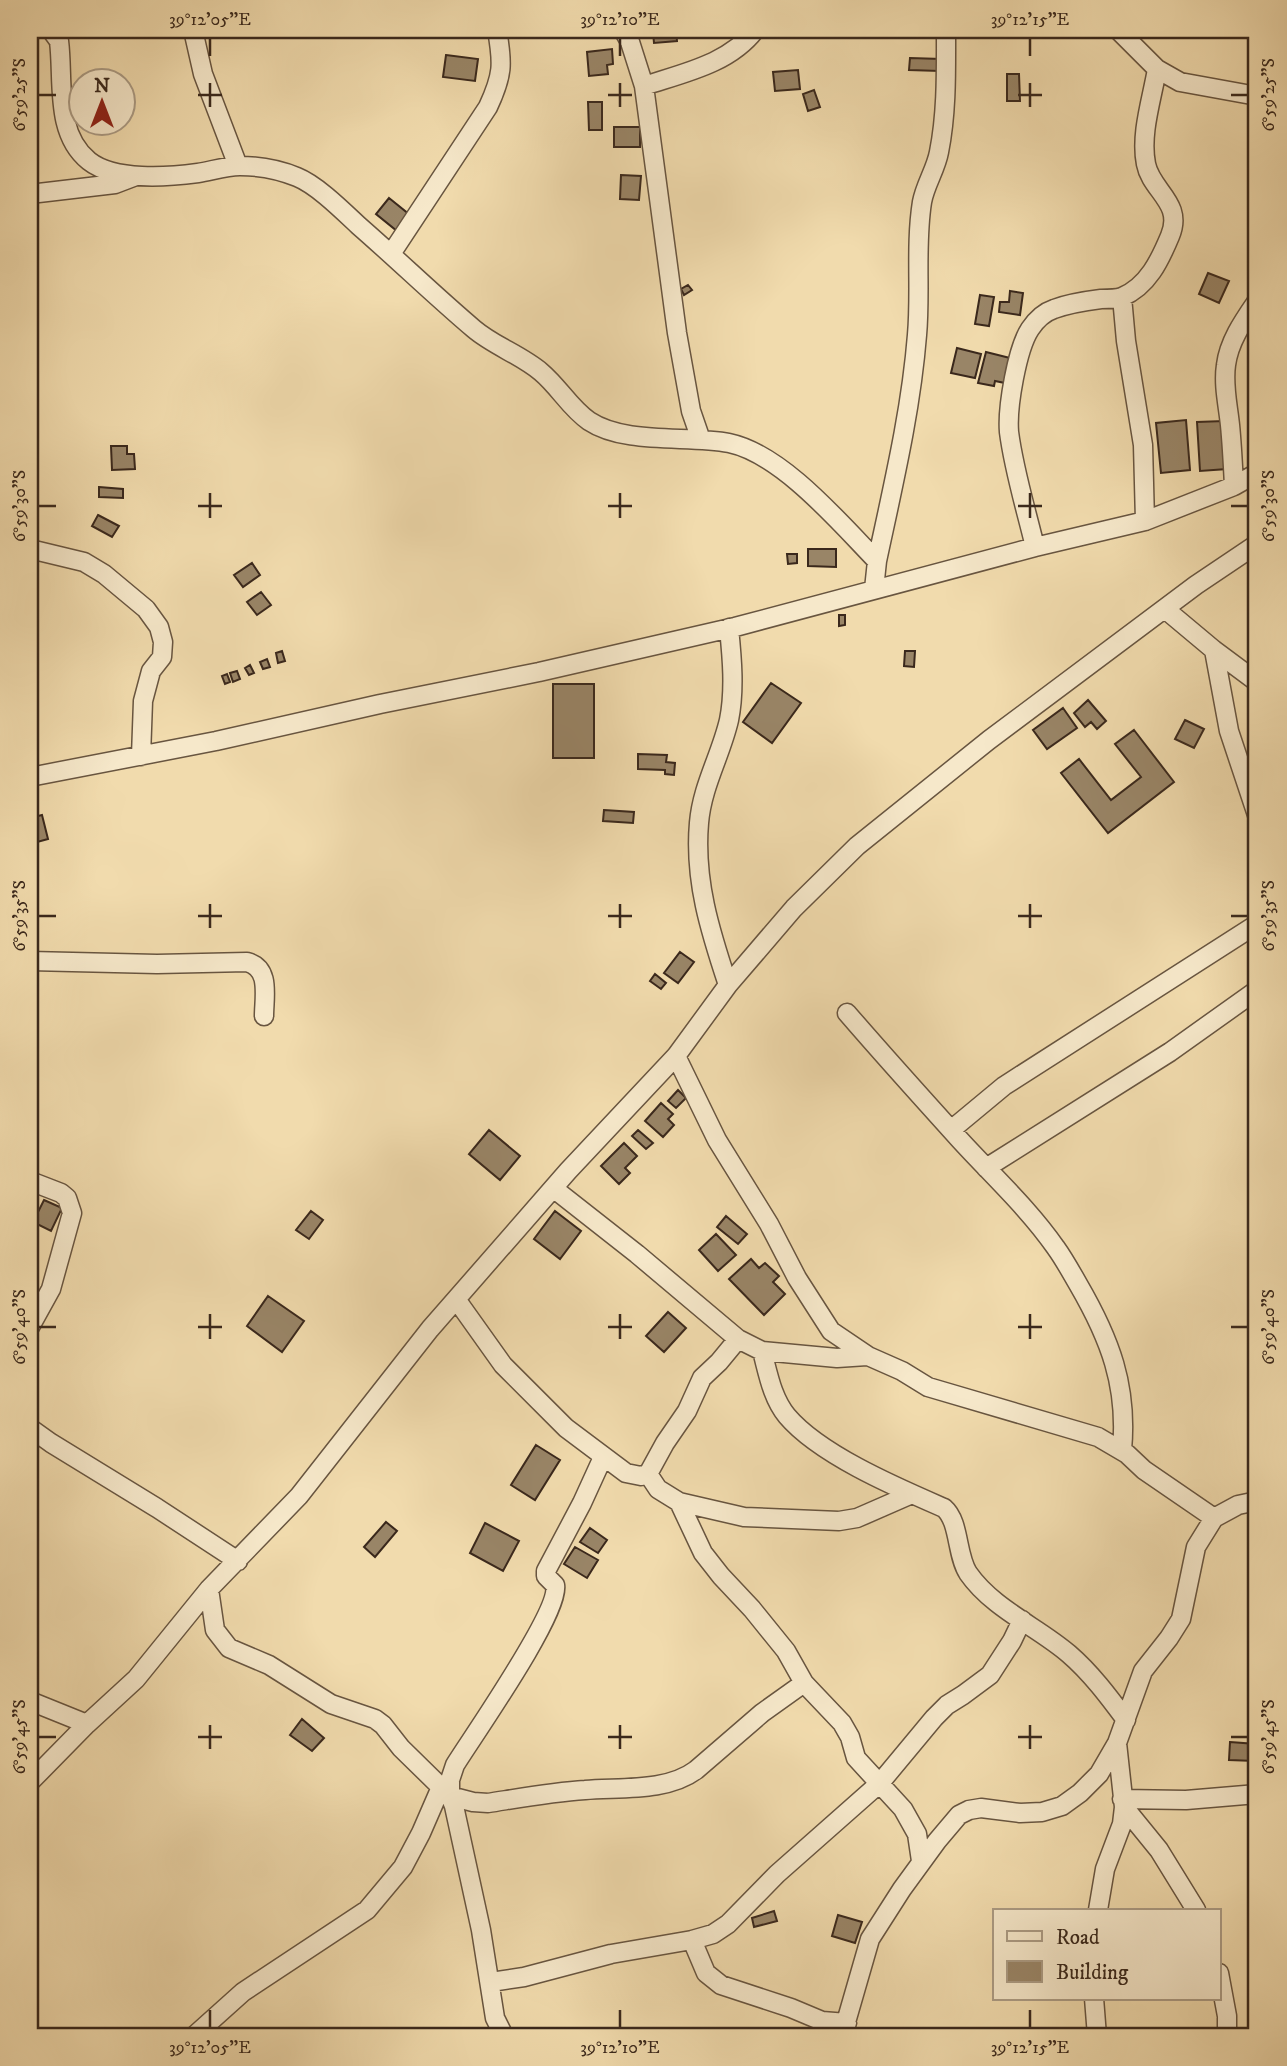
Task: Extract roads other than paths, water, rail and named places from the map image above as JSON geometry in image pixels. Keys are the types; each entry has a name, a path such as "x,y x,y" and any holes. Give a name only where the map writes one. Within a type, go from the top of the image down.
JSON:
{"street":[{"path":"51,30 59,41 66,127 75,145 89,162 108,170 136,176 194,173 238,166 263,168 298,178 333,202 477,331 538,370 591,422 619,433 732,444 754,452 774,463 818,501 877,561"},
{"path":"193,30 204,74 238,166"},
{"path":"391,254 488,107 499,85 503,60 497,30"},
{"path":"623,30 630,41 644,86 677,333 691,411 701,440"},
{"path":"644,86 732,53 755,30"},
{"path":"874,589 913,376 918,331 922,201 940,148 946,94 946,30"},
{"path":"1118,30 1157,69 1180,82 1257,96"},
{"path":"1035,547 1009,429 1011,399 1020,352 1030,329 1040,317 1052,309 1076,302 1122,297 1147,280 1160,257 1172,232 1173,216 1167,198 1151,180 1146,164 1145,138 1157,69"},
{"path":"30,194 115,184 136,176"},
{"path":"1122,297 1126,341 1143,445 1145,521"},
{"path":"1234,486 1225,388 1226,363 1234,340 1257,301"},
{"path":"30,776 141,756 539,672 729,628 1035,547 1145,521 1234,486 1257,473"},
{"path":"30,1782 136,1679 209,1589 299,1496 430,1329 553,1188 676,1056 728,985 794,908 857,846 989,740 1257,544"},
{"path":"30,550 85,562 104,574 146,610 159,628 163,642 162,657 151,671 143,701 141,756"},
{"path":"1165,609 1257,682"},
{"path":"728,985 715,945 697,868 699,820 708,777 729,720 732,691 729,628"},
{"path":"1214,650 1229,731 1257,815"},
{"path":"1239,762 1257,776"},
{"path":"951,1130 1004,1086 1257,924"},
{"path":"30,961 156,964 247,962 262,971 264,977 264,1016"},
{"path":"986,1168 1170,1052 1257,990"},
{"path":"847,1013 1056,1248 1090,1305 1108,1342 1124,1405 1122,1450"},
{"path":"676,1056 717,1140 831,1331 867,1356 902,1371 928,1387 1098,1437 1122,1450 1144,1470 1214,1518"},
{"path":"30,1181 61,1192 67,1198 72,1213 51,1289 30,1327"},
{"path":"553,1188 738,1339 762,1351 837,1358 867,1356"},
{"path":"456,1299 503,1365 566,1428 626,1473 641,1476 648,1474 687,1411 702,1378 738,1339"},
{"path":"762,1351 774,1394 787,1416 814,1440 850,1463 950,1513 959,1554 968,1573 987,1593 1068,1653 1085,1669 1126,1720"},
{"path":"30,1428 238,1561"},
{"path":"194,2036 243,1992 367,1910 403,1867 445,1791 455,1766 527,1653 555,1596 555,1585 546,1576 546,1571 603,1457"},
{"path":"648,1474 658,1489 679,1503 744,1517 839,1521 857,1518 912,1494"},
{"path":"692,1940 706,1973 721,1985 791,2008 844,2030 870,1939 921,1861 959,1815 981,1808 1020,1813 1042,1812 1062,1806 1099,1774 1117,1743 1143,1671 1181,1619 1196,1546 1214,1518 1238,1505 1257,1501"},
{"path":"679,1503 703,1553 786,1651 804,1683 842,1723 850,1737 856,1758 903,1809 916,1834 921,1861"},
{"path":"209,1589 215,1630 229,1648 269,1665 331,1704 375,1719 445,1791 473,1802 488,1803 571,1791 676,1782 696,1770 751,1722 804,1683"},
{"path":"491,1982 713,1934 880,1783 947,1705 990,1675 1022,1620"},
{"path":"30,1701 87,1724"},
{"path":"1098,1909 1105,1869 1122,1824 1123,1803 1117,1743"},
{"path":"445,1791 462,1843 491,1982 495,2018 504,2036"},
{"path":"1123,1803 1257,1794"},
{"path":"1123,1803 1159,1850 1195,1909"},
{"path":"1220,1978 1227,2016 1227,2036"},
{"path":"1094,2000 1097,2036"}]}
